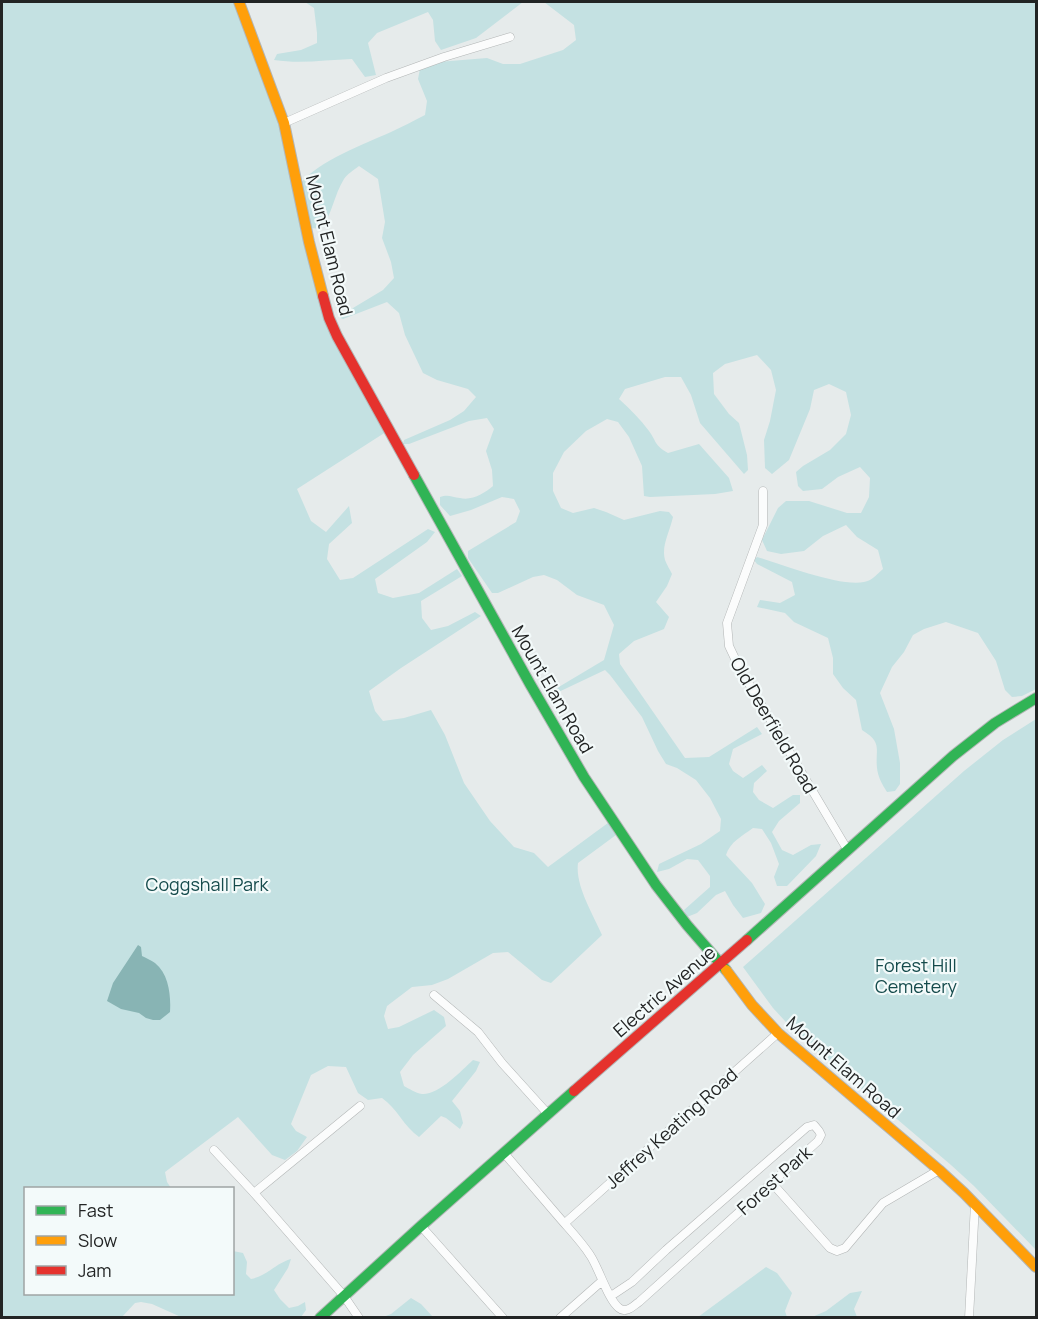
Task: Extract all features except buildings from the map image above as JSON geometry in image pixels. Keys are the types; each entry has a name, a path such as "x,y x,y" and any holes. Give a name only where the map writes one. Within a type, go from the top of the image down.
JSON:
{"main road":[{"name":"Mount Elam Road","path":"239,2 284,123 309,242 329,318 337,336 524,674 584,777 656,885 687,925 722,963 752,1005 778,1033 939,1170 1036,1267"},
{"name":"Electric Avenue","path":"320,1317 973,740 1036,698"}],"street":[{"path":"284,123 386,78 510,37"},
{"name":"Old Deerfield Road","path":"763,491 763,525 727,620 728,642 739,668 848,849"},
{"path":"434,995 478,1032 502,1063 548,1114"},
{"name":"Jeffrey Keating Road","path":"565,1223 778,1033"},
{"path":"254,1193 360,1106"},
{"name":"Forest Park","path":"807,1126 816,1127 820,1133 820,1139 639,1302 630,1309 622,1310 616,1306 611,1296 632,1282 807,1126"},
{"path":"214,1150 344,1296 359,1317"},
{"path":"504,1153 590,1255 611,1296"},
{"path":"771,1183 830,1248 837,1251 845,1248 884,1203 939,1170"},
{"path":"969,1317 975,1204"},
{"path":"421,1226 503,1317"},
{"path":"560,1317 602,1281"}],"green space":[{"name":"Coggshall Park","path":"2,2 239,2 284,123 329,318 389,430 297,489 311,521 326,532 349,506 352,523 329,544 327,559 340,580 353,578 428,529 435,532 427,542 375,579 378,593 393,598 419,593 457,569 462,576 421,601 422,618 431,630 448,626 475,612 481,616 369,691 375,711 383,721 431,710 445,735 464,783 490,821 514,847 534,853 548,867 612,820 620,832 578,863 582,890 602,935 551,983 542,980 508,952 493,953 448,979 432,985 412,987 387,1006 384,1016 388,1029 399,1027 434,1010 444,1017 446,1026 413,1055 400,1072 404,1086 422,1094 429,1093 449,1082 473,1060 480,1062 476,1071 452,1101 460,1111 463,1123 460,1129 441,1116 419,1137 382,1098 368,1100 358,1093 346,1067 328,1066 311,1075 291,1124 296,1131 307,1137 297,1151 285,1160 272,1155 238,1117 165,1172 170,1187 24,1187 24,1295 234,1295 234,1251 243,1253 247,1262 246,1274 251,1279 291,1259 274,1290 289,1308 305,1302 306,1310 301,1317 181,1317 152,1304 141,1302 135,1303 122,1317 2,1317"},
{"path":"305,2 523,2 476,38 441,50 435,41 433,20 428,12 377,33 368,43 376,75 365,77 352,59 303,62 274,60 277,54 301,50 317,43 314,8"},
{"path":"544,2 1036,2 1036,689 1022,696 1012,697 1005,690 996,661 978,633 946,622 913,635 904,652 892,667 880,693 894,729 900,763 900,784 895,791 887,792 878,771 877,746 873,739 862,730 856,700 833,674 833,658 828,638 794,622 785,613 757,607 760,600 780,603 795,595 792,582 757,564 754,560 757,557 810,574 853,583 870,580 883,569 878,550 857,537 846,525 823,536 804,551 781,554 767,551 762,540 778,508 786,501 809,501 847,513 861,513 869,497 870,478 860,467 838,477 822,489 803,491 798,486 796,472 830,450 846,434 851,415 846,392 829,384 814,390 810,409 789,460 772,474 765,468 764,440 776,390 771,370 757,355 725,364 713,373 714,394 739,423 747,455 748,470 744,474 700,423 691,395 681,377 665,377 625,389 619,399 642,422 660,448 668,453 699,444 729,478 733,491 715,494 644,496 642,466 629,437 618,422 607,419 586,431 564,452 553,473 553,491 561,508 573,513 594,508 624,520 660,511 669,512 673,517 664,549 665,560 672,574 656,602 669,617 664,629 634,641 619,654 620,664 685,758 709,757 757,727 762,734 733,749 729,764 733,771 743,778 762,765 767,771 754,783 753,792 759,800 773,808 793,795 800,795 800,803 779,821 772,832 782,850 793,855 811,845 821,844 816,856 787,886 777,886 774,877 779,864 771,843 762,829 753,828 733,843 726,855 752,883 765,904 761,913 743,918 725,891 716,895 697,913 687,917 684,910 710,887 710,876 698,860 687,859 669,869 657,872 659,864 701,844 720,831 721,819 710,798 696,780 666,764 642,717 610,675 605,670 548,697 547,694 604,660 614,625 604,605 577,595 557,580 544,575 533,577 498,593 492,593 468,558 468,551 516,522 520,511 514,499 502,497 450,516 440,505 440,497 465,499 482,494 493,486 492,470 486,451 494,429 487,418 469,421 409,444 403,444 404,440 450,420 464,411 476,397 468,389 437,380 423,373 405,335 399,313 387,302 343,319 338,317 383,290 394,278 382,238 385,222 378,179 359,166 345,177 321,229 311,228 301,183 308,175 330,161 425,115 427,101 418,79 420,69 438,62 487,58 503,64 520,64 563,50 576,40 574,25"},
{"name":"Forest Hill Cemetery","path":"1036,719 1036,1250 951,1165 797,1034 773,1008 743,967 964,771 1003,740"},
{"path":"766,1267 777,1273 792,1293 785,1311 787,1317 698,1317"},
{"path":"862,1291 854,1309 857,1317 812,1317 826,1311 850,1293"},
{"path":"411,1298 421,1304 433,1317 383,1317 391,1314"}],"shaded area":[{"path":"138,945 141,947 142,956 160,968 166,979 170,1012 160,1020 146,1018 107,1001 113,983"}],"traffic: fast":[{"path":"414,475 584,777 656,885 726,970"},
{"path":"747,940 953,756 995,723 1036,698"},
{"path":"320,1318 574,1091"}],"traffic: slow":[{"path":"239,2 284,123 323,296"},
{"path":"726,970 752,1005 778,1033 939,1170 1036,1267"}],"traffic: jam":[{"path":"323,296 337,336 414,475"},
{"path":"574,1091 747,940"}]}
